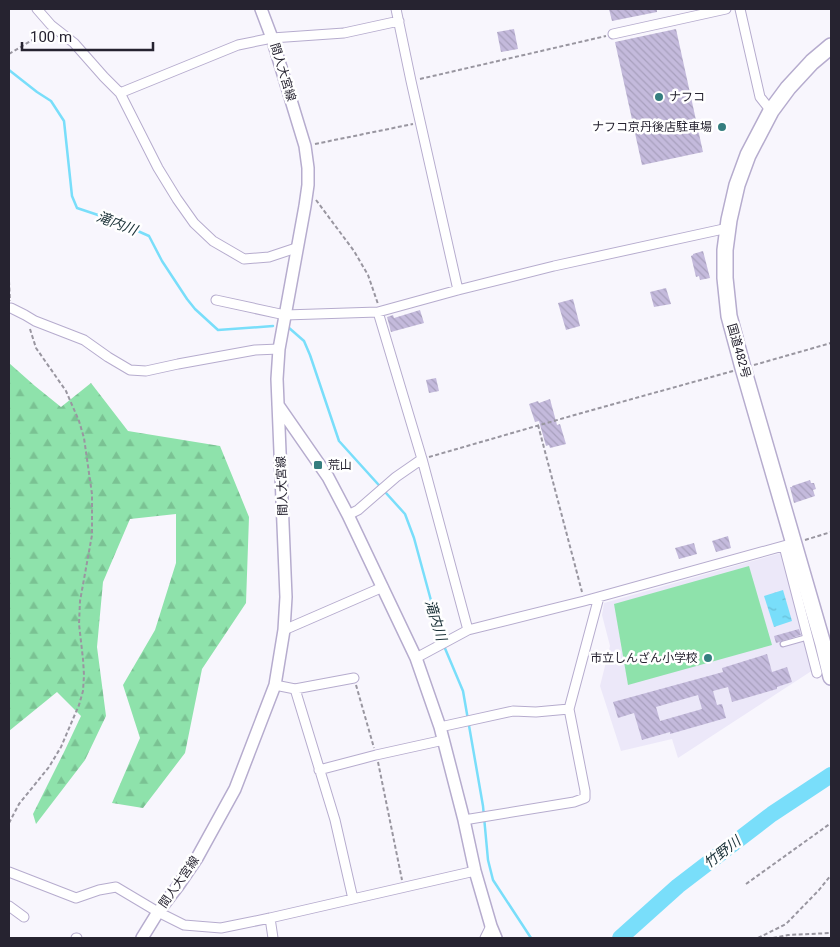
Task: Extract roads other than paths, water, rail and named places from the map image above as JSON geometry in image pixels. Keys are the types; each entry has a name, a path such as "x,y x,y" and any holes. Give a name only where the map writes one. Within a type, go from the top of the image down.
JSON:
{"highway":[{"name":"国道482号","path":"824,675 823,644 789,545 729,316 725,278 725,250 737,185 748,155 771,111 788,88 812,62 831,46"}],"main road":[{"name":"間人大宮線","path":"142,938 158,912 197,858 235,788 275,685 284,630 286,596 277,379 278,349 305,206 308,168 305,146 272,38 261,9"},
{"path":"278,405 328,478 348,515 416,658 444,740 475,871 496,938"}],"street":[{"path":"37,9 51,25 74,43 120,92 172,192 194,223 213,241 244,258 269,257 296,248"},
{"path":"396,9 458,290"},
{"path":"613,34 726,9"},
{"path":"740,9 760,97 771,111"},
{"path":"120,92 238,45 272,38 344,33 399,21"},
{"path":"216,300 284,315 379,311 554,266 728,228"},
{"path":"11,308 35,321 84,340 130,370 146,371 255,350 278,349"},
{"path":"379,311 422,459 468,630"},
{"path":"348,515 363,506 396,477 422,459"},
{"path":"416,658 468,630 584,601 789,545 808,637 824,675"},
{"path":"284,630 383,588"},
{"path":"464,820 574,802 585,798 586,791 569,709 599,597"},
{"path":"275,685 295,689 354,678"},
{"path":"295,689 335,820 353,899"},
{"path":"440,727 513,711 536,712 569,709"},
{"path":"319,770 444,740"},
{"path":"9,872 76,898 99,890 116,887 184,925 222,928 475,871"},
{"path":"9,906 24,917"},
{"path":"270,918 273,938"},
{"path":"485,938 492,926"}],"lane":[{"path":"783,644 808,637"}],"water":[{"path":"783,590 792,621 774,627 764,596"}],"waterway":[{"name":"滝内川","path":"9,70 51,101 64,121 72,196 77,208 113,220 149,236 162,261 187,299 218,330 273,326"},
{"name":"滝内川","path":"288,327 304,341 339,441 405,514 414,538 442,641"},
{"name":"滝内川","path":"444,646 463,691 483,806 488,860 493,880 531,938"},
{"name":"竹野川","path":"620,938 678,886 772,814 831,775"}],"place":[{"name":"ナフコ","path":"659,97"},
{"name":"ナフコ京丹後店駐車場","path":"722,127"},
{"name":"荒山","path":"318,465"},
{"name":"市立しんざん小学校","path":"708,658"}]}
